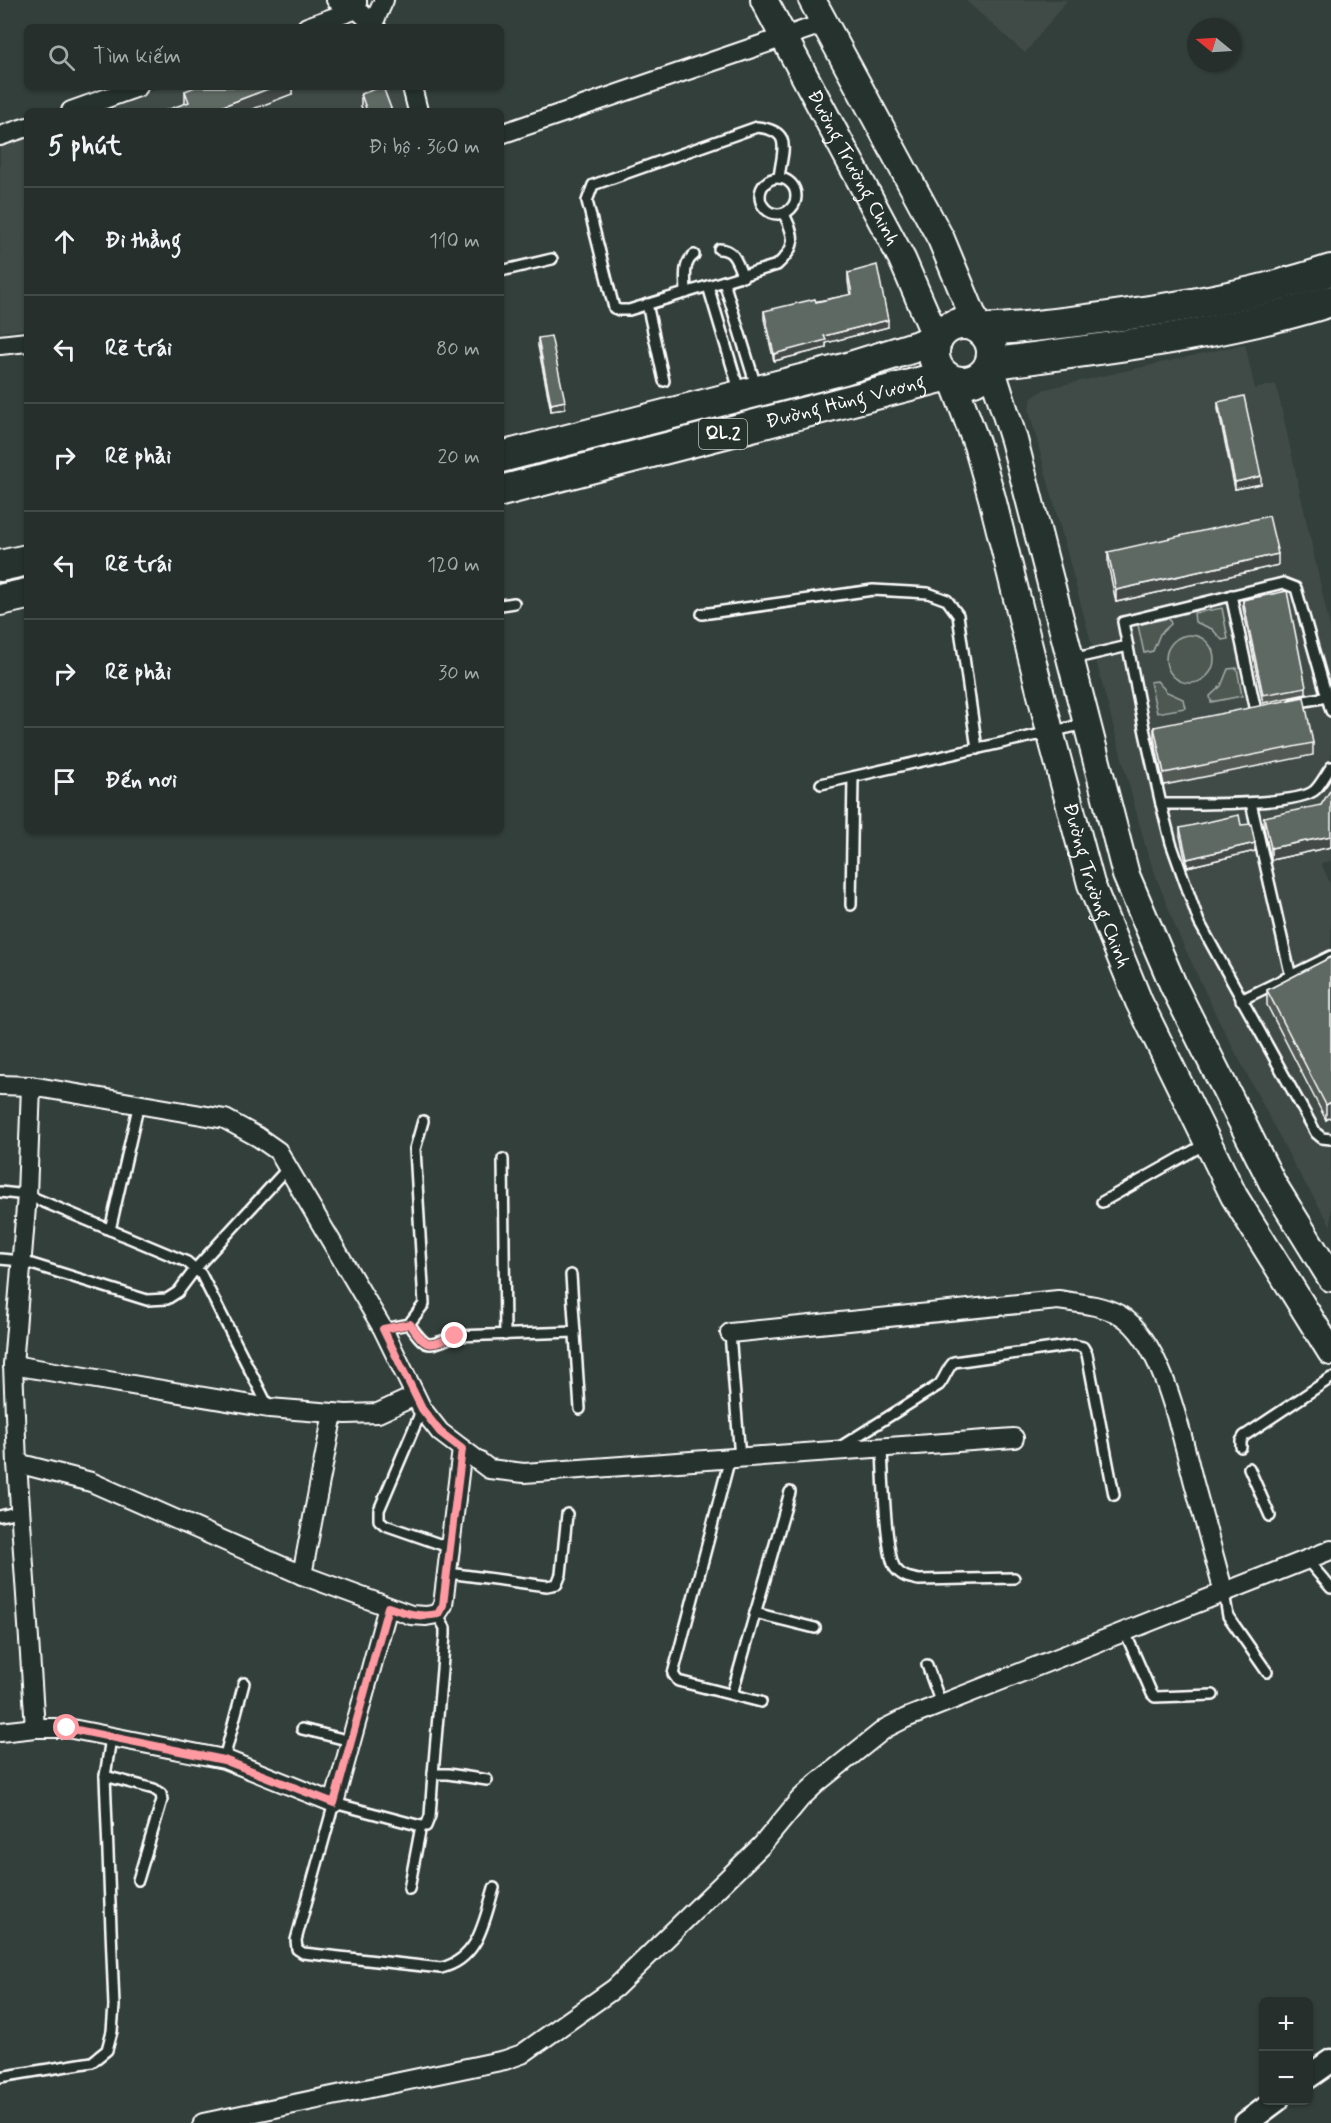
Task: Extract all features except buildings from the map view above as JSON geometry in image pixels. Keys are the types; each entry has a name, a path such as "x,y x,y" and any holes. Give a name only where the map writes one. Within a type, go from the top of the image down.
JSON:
{"highway":[{"name":"QL.2","path":"937,340 944,330 955,325 967,324 980,329 1046,326 1181,308 1291,283 1331,270"},
{"path":"980,329 991,345 990,364 1185,336 1331,302"},
{"path":"937,340 934,359 938,369 949,379"},
{"name":"Đường Hùng Vương","path":"504,456 844,369 937,340"},
{"name":"QL.2","path":"949,379 967,382 975,380 990,364"},
{"name":"Đường Hùng Vương","path":"504,490 949,379"},
{"path":"0,566 24,561"},
{"path":"0,600 24,595"}],"main road":[{"name":"Đường Trường Chinh","path":"764,0 902,259 937,340"},
{"path":"812,0 941,239 980,329"},
{"name":"Đường Trường Chinh","path":"990,364 1014,440 1126,874 1174,987 1273,1184 1331,1278"},
{"name":"Đường Trường Chinh","path":"949,379 977,445 989,487 1090,884 1139,1002 1234,1196 1331,1352"}],"street":[{"path":"336,0 357,5 373,24"},
{"path":"374,24 384,0"},
{"path":"313,24 357,5"},
{"path":"504,133 825,23"},
{"path":"79,108 130,90"},
{"path":"413,90 417,108"},
{"path":"0,136 24,128"},
{"path":"0,345 24,342"},
{"path":"0,1085 32,1086 225,1119 278,1151 383,1329 418,1403 440,1432 489,1469 524,1473 1014,1438"},
{"path":"32,1086 27,1195 12,1357 35,1728"},
{"path":"730,1333 1058,1300 1096,1307 1120,1315 1135,1328 1153,1354 1170,1394 1224,1593"},
{"path":"12,1357 269,1408 333,1413 378,1413 418,1403"},
{"path":"303,1575 333,1413"},
{"path":"17,1462 91,1482 303,1575 411,1615 426,1616 438,1614 443,1605 452,1548 462,1449"},
{"path":"204,2123 505,2060 522,2054 615,1988 762,1845 800,1799 886,1728 941,1704 1331,1550"},
{"path":"0,1732 35,1728 67,1728 224,1760 334,1803 388,1607"},
{"path":"1313,2074 1331,2061"},
{"path":"1246,2123 1270,2105"}],"lane":[{"path":"778,178 783,141 780,134 771,129 757,128 593,185 587,201 614,308 629,310 777,265 788,253 793,242 793,233 784,214"},
{"path":"778,178 791,183 797,196 791,210 784,214 771,213 765,209 760,196 765,183 778,178"},
{"path":"719,249 728,250 733,254 742,277"},
{"path":"686,293 686,267 694,255"},
{"path":"504,270 552,258"},
{"path":"724,282 749,393"},
{"path":"708,286 749,393"},
{"path":"646,304 664,381"},
{"path":"1331,711 1296,588 1283,583 1123,622 1161,804 1171,843 1199,922 1316,1133 1322,1138 1331,1138"},
{"path":"702,614 873,590 927,592 947,600 958,615 977,749"},
{"path":"1231,595 1256,711"},
{"path":"504,605 514,603"},
{"path":"1071,659 1128,646"},
{"path":"1286,705 1327,697"},
{"path":"1244,713 1266,709"},
{"path":"821,784 1087,723"},
{"path":"1145,734 1156,731"},
{"path":"1161,804 1251,803 1308,794 1315,790 1331,767"},
{"path":"851,904 853,777"},
{"path":"1251,803 1291,977"},
{"path":"1241,1000 1331,956"},
{"path":"110,1230 139,1103"},
{"path":"383,1329 410,1324 424,1304 415,1149 423,1121"},
{"path":"1102,1202 1208,1143"},
{"path":"503,1159 505,1335"},
{"path":"0,1259 22,1261 147,1300 167,1299 178,1292 196,1268 288,1168"},
{"path":"0,1192 27,1195 187,1262 196,1268 269,1408"},
{"path":"571,1275 580,1409"},
{"path":"410,1324 423,1342 430,1345 441,1343 455,1336 575,1332"},
{"path":"730,1333 735,1458 673,1674 678,1681 760,1702"},
{"path":"833,1451 939,1385 954,1362 1074,1346 1083,1347 1087,1353 1114,1495"},
{"path":"1241,1447 1244,1436 1331,1378"},
{"path":"418,1403 379,1510 379,1520 385,1525 452,1548"},
{"path":"882,1448 889,1550 894,1566 904,1577 919,1580 1014,1578"},
{"path":"1249,1468 1270,1516"},
{"path":"732,1694 790,1492"},
{"path":"0,1516 21,1511"},
{"path":"448,1573 547,1586 557,1584 561,1574 567,1514"},
{"path":"1307,1560 1331,1588"},
{"path":"1224,1593 1230,1620 1267,1672"},
{"path":"755,1613 815,1628"},
{"path":"438,1614 444,1624 445,1635 430,1816 426,1826 334,1803 296,1940 297,1949 303,1953 441,1968 453,1965 477,1942 494,1888"},
{"path":"1125,1632 1155,1697 1213,1695"},
{"path":"927,1665 941,1704"},
{"path":"224,1760 244,1683"},
{"path":"302,1729 351,1741"},
{"path":"0,2076 92,2062 107,2050 112,2031 114,2006 105,1776 111,1738"},
{"path":"433,1774 487,1780"},
{"path":"105,1776 154,1789 161,1794 162,1800 138,1880"},
{"path":"410,1889 421,1826"}],"shaded area":[{"path":"965,0 1067,0 1025,53"},
{"path":"156,90 408,90 411,108 105,108"},
{"path":"24,137 24,328 0,332 0,146"},
{"path":"1245,344 1255,389 1276,384 1331,632 1331,861 1321,863 1331,886 1331,1226 1296,1168 1218,1019 1176,929 1147,852 1029,410 1032,398 1045,389"},
{"path":"1222,608 1228,639 1222,640 1212,629 1195,622 1194,613"},
{"path":"1169,618 1171,624 1160,634 1153,651 1144,653 1138,625"},
{"path":"1185,635 1195,635 1210,645 1214,659 1213,668 1204,679 1195,683 1185,683 1170,673 1166,664 1166,654 1176,639"},
{"path":"1237,668 1242,696 1211,702 1210,696 1221,686 1228,669"},
{"path":"1157,681 1167,692 1183,699 1185,708 1157,713 1150,682"}],"route":[{"path":"67,1728 224,1760 334,1803 388,1607 411,1615 438,1614 443,1605 452,1548 462,1449 440,1432 422,1409 383,1329 410,1324 423,1342 430,1345 441,1343 455,1336"}]}
